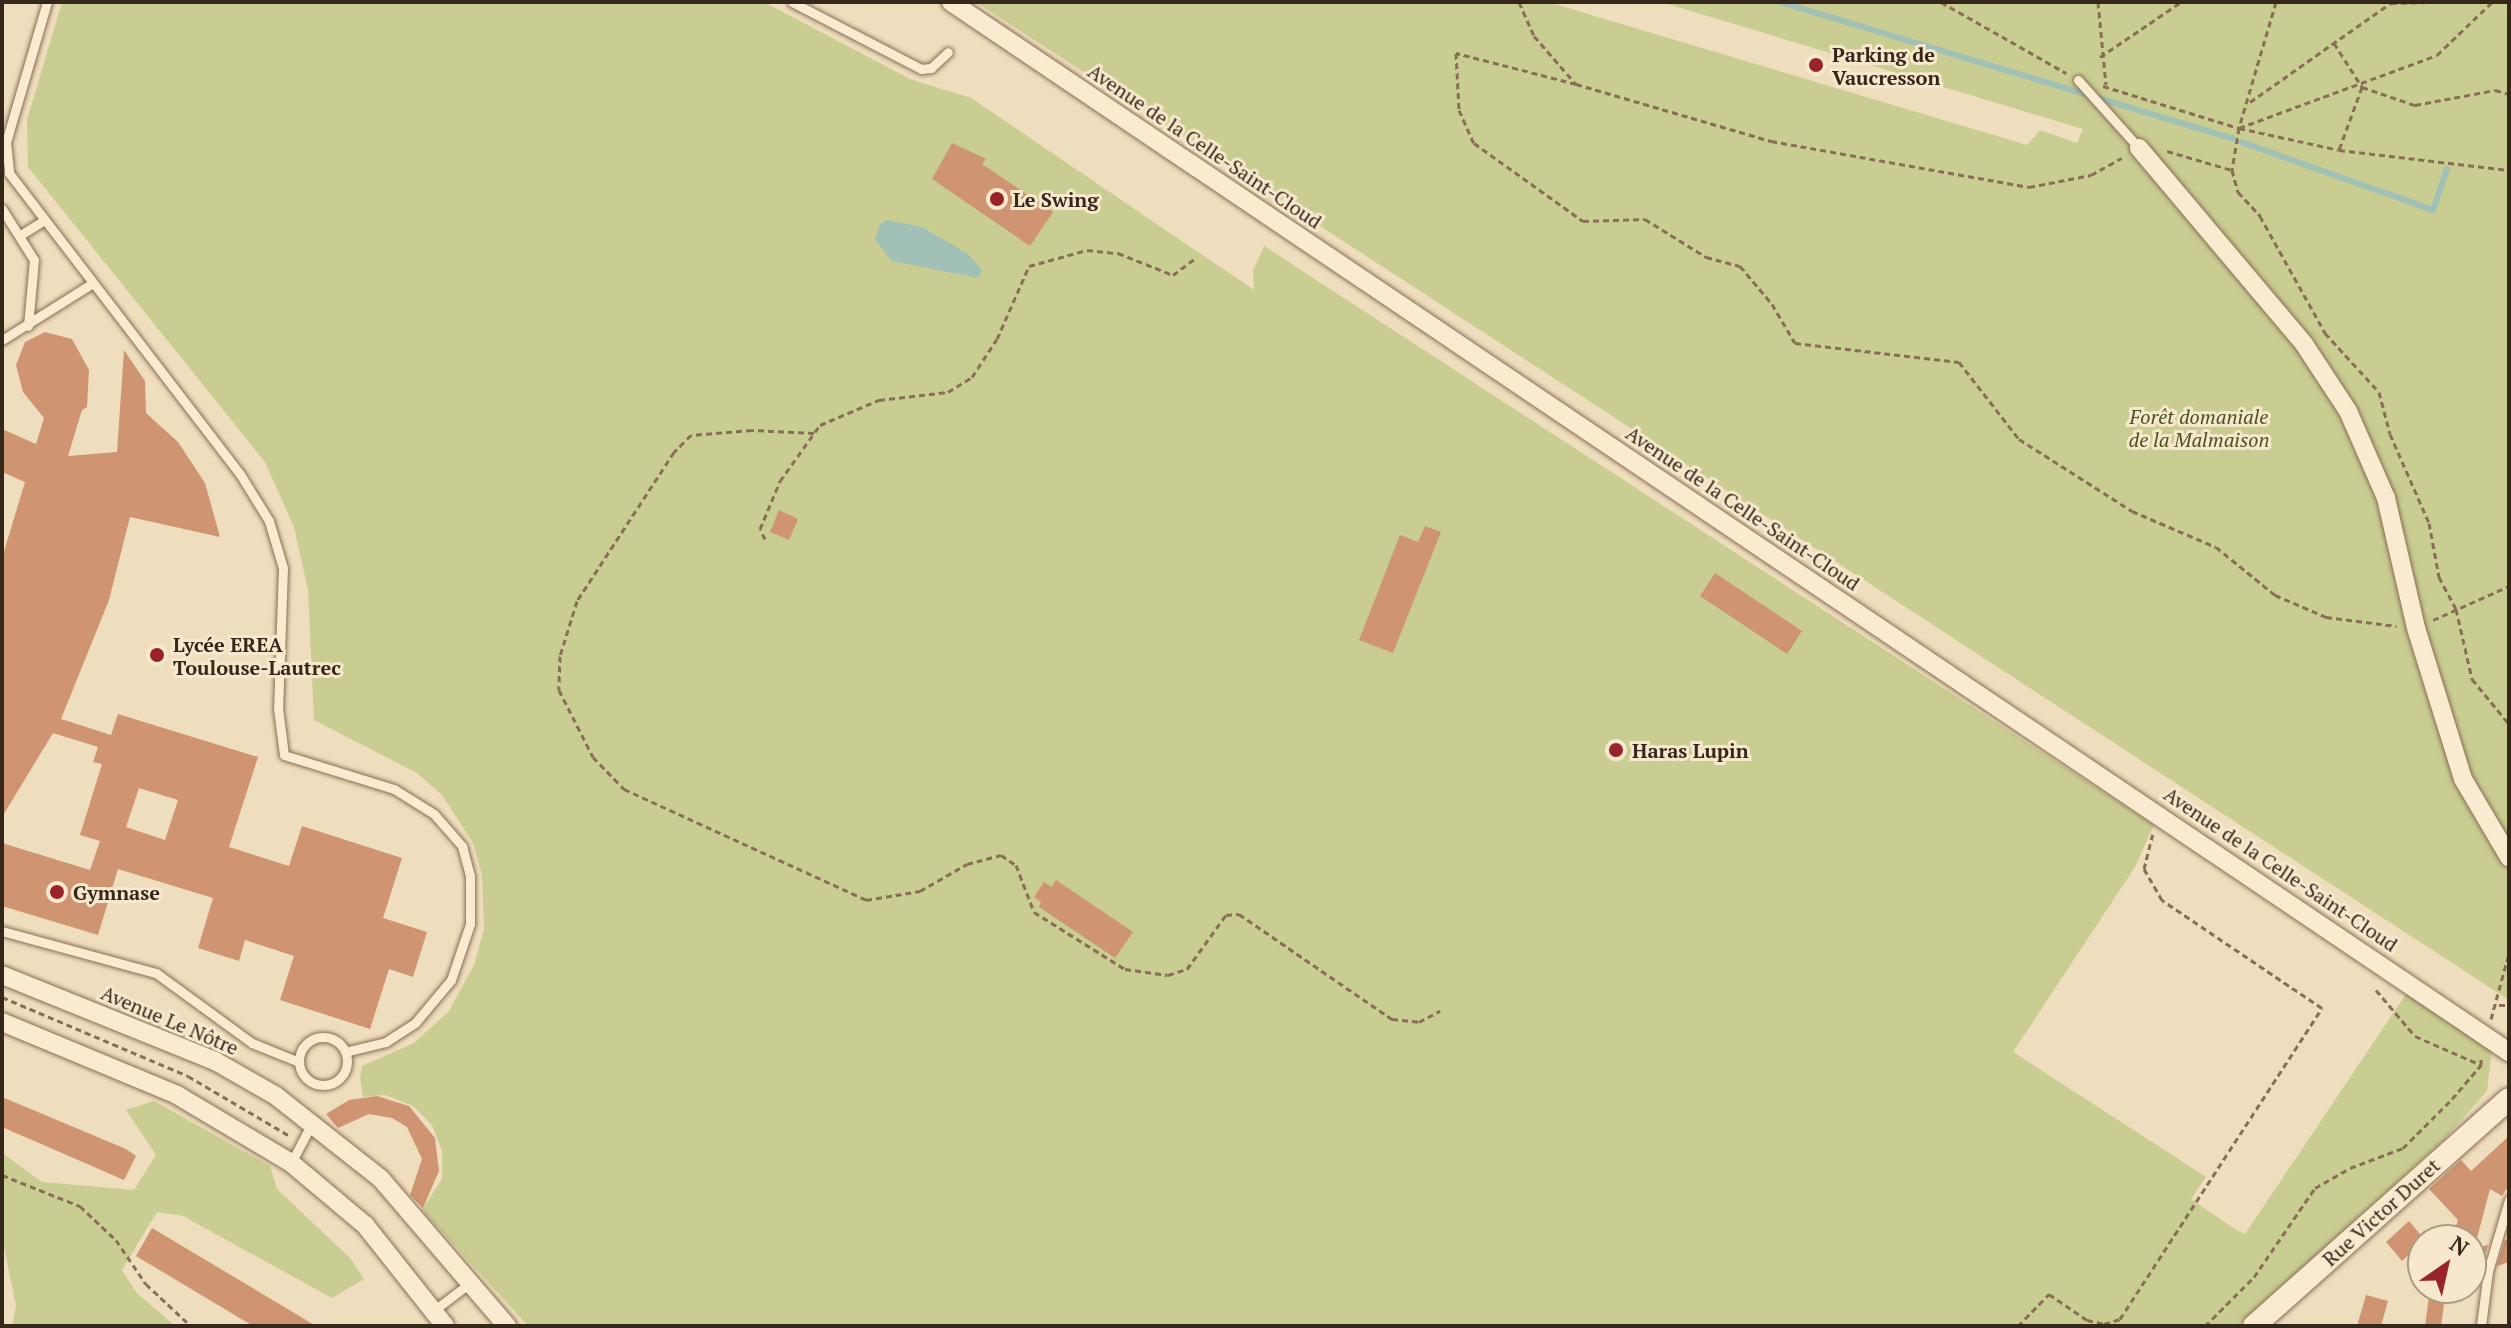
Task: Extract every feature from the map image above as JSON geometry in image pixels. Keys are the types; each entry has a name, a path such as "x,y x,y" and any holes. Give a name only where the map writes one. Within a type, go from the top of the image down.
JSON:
{"street":[{"name":"Avenue de la Celle-Saint-Cloud","path":"951,2 2509,1052"},
{"path":"2139,148 2304,344 2348,411 2386,498 2416,628 2463,779 2509,857"},
{"name":"Avenue Le Nôtre","path":"2,975 215,1061 312,1123 381,1179 507,1326"},
{"path":"2,1022 177,1095 291,1163 365,1225 439,1319"},
{"name":"Rue Victor Duret","path":"2254,1326 2509,1099"}],"lane":[{"path":"47,2 6,142 9,173 240,474 269,521 283,568 278,708 284,755 394,789 434,814 462,846 470,876 470,924 451,980 415,1023 386,1042 345,1052"},
{"path":"792,2 921,69 931,68 948,52"},
{"path":"2078,80 2139,148"},
{"path":"2,209 22,234 34,260 28,326"},
{"path":"22,234 43,221"},
{"path":"2,340 93,283"},
{"path":"2,931 156,973 252,1043 299,1062"},
{"path":"314,1039 336,1041 345,1052 342,1076 328,1085 305,1077 299,1062 303,1048 314,1039"},
{"path":"291,1163 312,1123"},
{"path":"2481,1326 2488,1271 2509,1200"},
{"path":"439,1319 470,1283"}],"path":[{"path":"1519,2 1534,36 1576,84"},
{"path":"2098,2 2100,57 2106,87"},
{"path":"2100,57 2181,2"},
{"path":"2276,2 2239,128 2232,170 2139,148 2091,175 2029,187 1771,141 1576,84 1456,53 1459,110 1474,143 1583,221 1645,219 1706,257 1740,266 1772,304 1795,343 1959,362 2019,439 2132,511 2216,547 2275,595 2326,617 2416,628 2509,586"},
{"path":"2248,103 2392,2 2434,2"},
{"path":"2239,128 2362,87 2437,55 2492,2"},
{"path":"2334,43 2362,87 2415,105 2495,90 2509,94"},
{"path":"2339,150 2362,87"},
{"path":"2239,128 2339,150 2509,170"},
{"path":"765,539 760,529 780,481 820,425 879,400 948,392 972,377 997,339 1029,266 1087,250 1118,253 1173,275 1194,259"},
{"path":"814,433 752,430 691,435 674,452 577,601 560,656 559,690 593,757 624,789 866,900 920,891 976,860 1001,855 1016,865 1034,912 1125,969 1168,975 1187,969 1226,915 1239,914 1392,1019 1419,1022 1440,1011"},
{"path":"2018,1326 2049,1294 2087,1320 2104,1324 2120,1319 2322,1008 2162,900 2144,869 2150,838 2164,817"},
{"path":"2205,1326 2254,1277 2315,1188 2350,1168 2403,1148 2481,1065 2483,1034 2499,1005 2509,953"},
{"path":"2376,990 2415,1036 2481,1065"},
{"path":"2499,1005 2509,1005"},
{"path":"2,1175 80,1206 116,1240 146,1284 191,1326"}],"green space":[{"path":"62,2 764,2 910,79 971,98 1254,290 1253,271 1264,246 2154,825 2135,867 2013,1052 2206,1177 2191,1199 2230,1226 2245,1234 2408,991 2492,1048 2487,1091 2444,1140 2237,1326 528,1326 422,1210 442,1179 442,1151 432,1125 413,1106 385,1095 363,1097 360,1078 362,1066 414,1043 449,1011 474,965 484,929 482,875 473,843 442,795 417,773 314,720 308,590 294,527 265,462 28,167 27,120"},
{"name":"Forêt domaniale de la Malmaison","path":"976,2 1548,2 2027,145 2040,130 2077,143 2083,129 1661,2 2509,2 2509,1000"},
{"path":"154,1101 270,1166 277,1189 350,1258 364,1279 332,1298 183,1216 157,1212 122,1270 137,1293 175,1326 12,1326 16,1306 2,1237 2,1153 42,1182 134,1190 156,1155 126,1110"}],"water":[{"path":"887,220 922,227 968,254 982,270 978,278 892,261 875,240 880,224"}],"building":[{"name":"Le Swing","path":"952,143 986,159 982,164 1053,212 1030,246 932,179"},
{"path":"45,332 72,339 89,370 87,407 82,410 68,456 117,452 124,350 145,381 146,413 178,442 205,483 220,537 130,517 109,600 61,719 111,735 118,714 258,757 229,847 289,866 302,826 402,858 383,918 427,932 413,977 389,969 370,1029 280,1000 294,956 245,940 239,961 198,948 213,898 118,869 98,935 2,906 2,843 90,870 100,841 80,835 102,764 93,762 98,747 53,733 2,817 2,558 25,482 2,472 2,429 36,444 44,418 23,392 16,365 25,342","holes":["139,788 178,800 165,840 126,827"]},
{"path":"779,510 798,519 789,540 770,532"},
{"path":"1425,526 1441,532 1393,653 1359,640 1400,535 1418,542"},
{"path":"1715,573 1802,631 1787,654 1700,596"},
{"path":"1056,880 1133,932 1115,958 1039,907 1041,902 1034,897 1044,882 1052,887"},
{"path":"377,1096 409,1106 435,1138 439,1171 423,1208 410,1195 422,1159 407,1127 392,1118 369,1114 338,1128 326,1114 349,1100"},
{"path":"2,1097 126,1149 136,1156 124,1180 2,1127"},
{"path":"2509,1136 2509,1185 2502,1196 2490,1189 2481,1224 2457,1224 2458,1220 2429,1189 2461,1160 2471,1171"},
{"path":"2409,1221 2412,1224 2407,1224 2407,1256 2402,1261 2386,1242"},
{"path":"152,1228 316,1326 253,1326 136,1256"},
{"path":"2509,1239 2509,1262 2497,1266 2505,1240"},
{"path":"2366,1295 2388,1301 2381,1326 2357,1326"},
{"path":"2428,1304 2444,1304 2441,1326 2425,1326"}],"waterway":[{"path":"1780,2 2233,139"},
{"path":"2241,142 2433,210 2447,169"}],"place":[{"name":"Parking de Vaucresson","path":"1816,65"},
{"name":"Le Swing","path":"997,199"},
{"name":"Lycée EREA Toulouse-Lautrec","path":"157,655"},
{"name":"Haras Lupin","path":"1616,750"},
{"name":"Gymnase","path":"57,892"}]}
